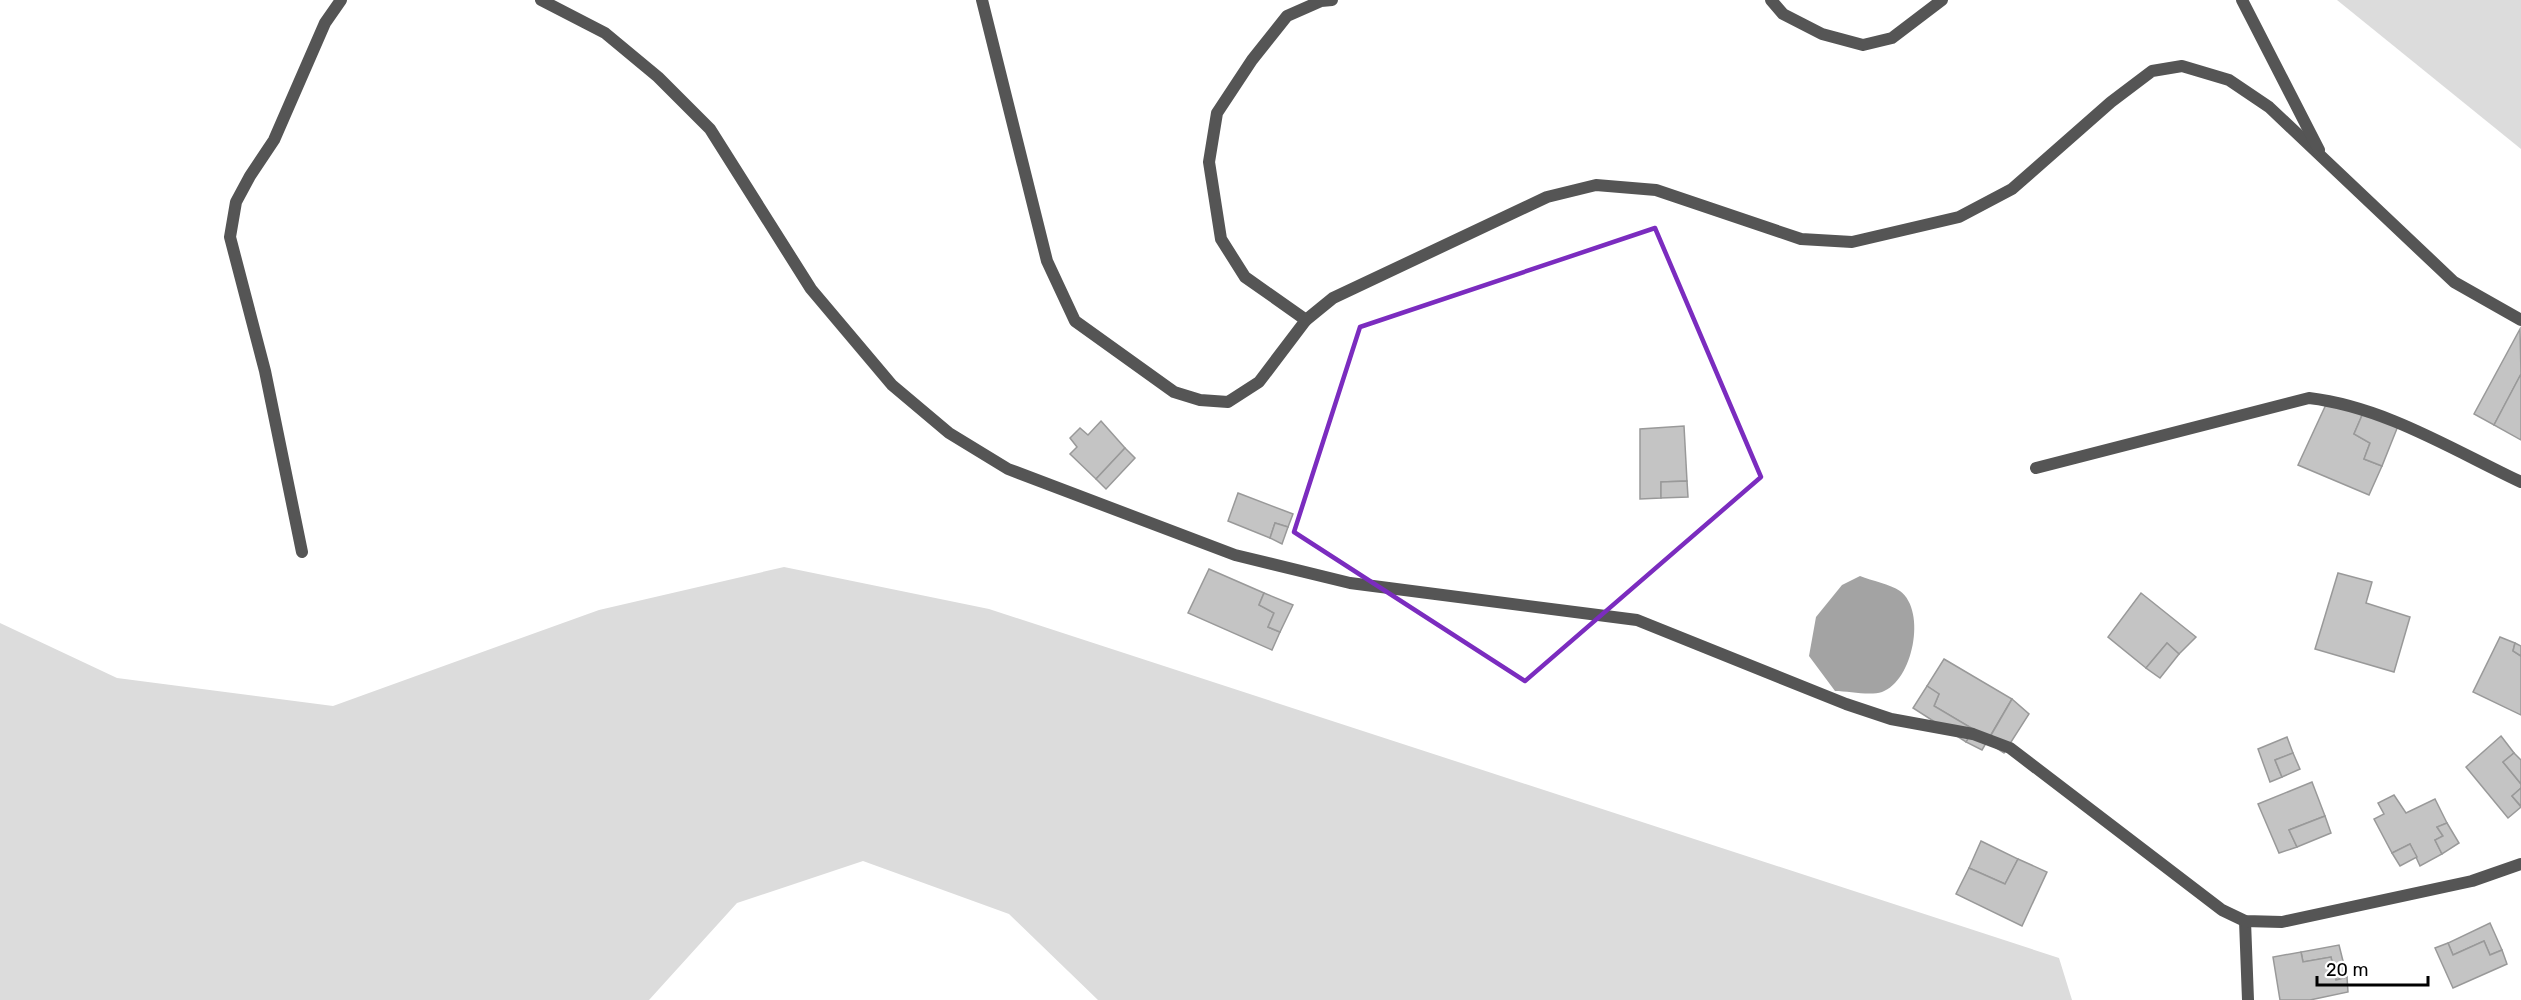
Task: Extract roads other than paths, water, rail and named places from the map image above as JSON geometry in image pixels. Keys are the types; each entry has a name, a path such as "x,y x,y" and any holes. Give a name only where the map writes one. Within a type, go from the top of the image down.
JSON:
{"street":[{"path":"302,552 265,371 230,237 236,202 274,140 325,23 341,0"},
{"path":"541,0 605,33 658,77 710,129 811,289 892,385 949,433 1008,469 1235,555 1350,583 1637,620 1846,704 1891,719 1973,734 2010,748 2222,909 2245,921 2282,922 2472,881 2521,864"},
{"path":"982,0 1047,261 1075,321 1174,392 1200,400 1228,402 1259,382 1306,320 1334,298 1547,197 1596,185 1656,190 1801,239 1852,242 1959,217 2012,189 2111,102 2152,70 2182,66 2229,80 2269,107 2454,282 2521,320"},
{"path":"1306,320 1245,277 1221,239 1209,162 1217,113 1252,60 1287,16 1322,1 1332,0"},
{"path":"1771,0 1783,14 1822,34 1863,45 1892,38 1942,0"},
{"path":"2242,0 2323,159"},
{"path":"2036,468 2309,398 2340,402 2374,412 2521,482"},
{"path":"2245,921 2248,1000"}]}
